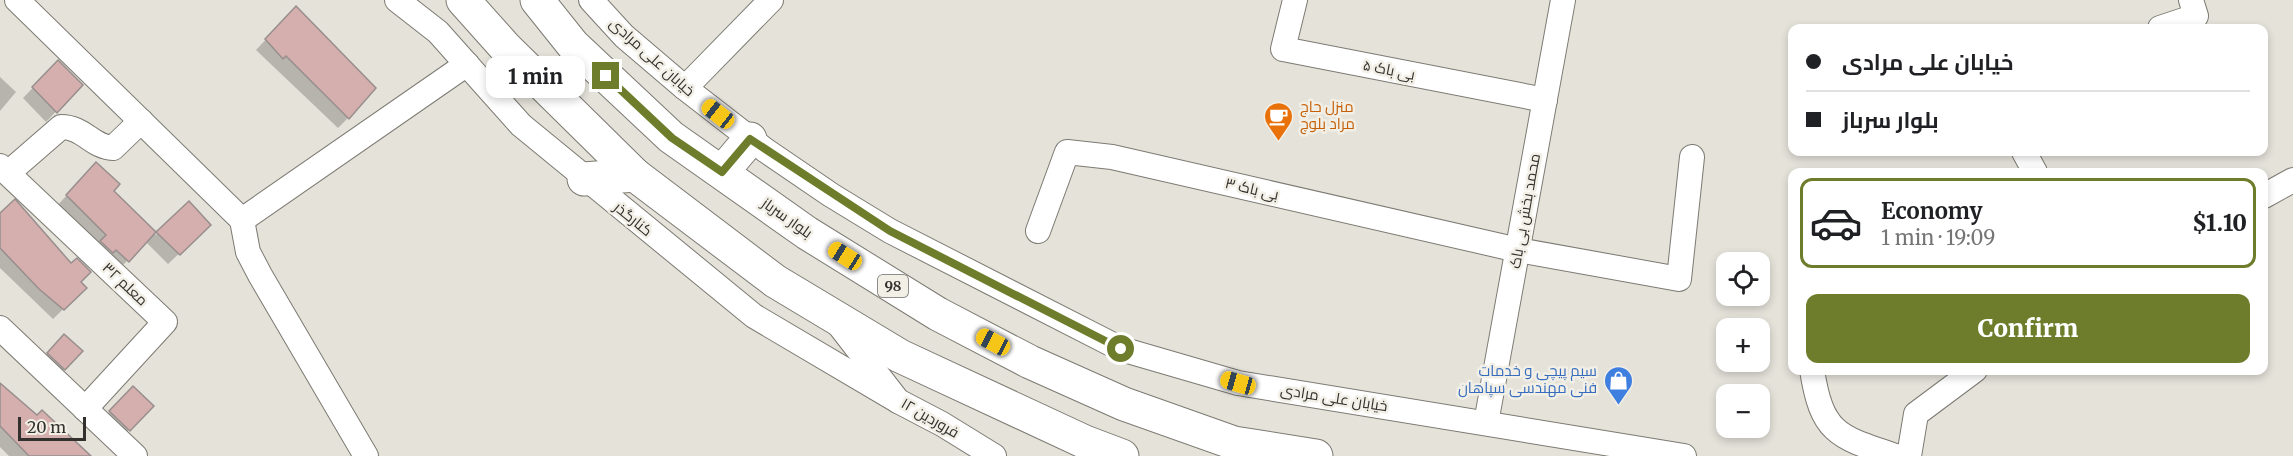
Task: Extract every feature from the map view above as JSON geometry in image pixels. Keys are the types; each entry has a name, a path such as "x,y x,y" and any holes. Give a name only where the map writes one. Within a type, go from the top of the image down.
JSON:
{"highway":[{"path":"464,0 505,47 635,175 775,281 900,356 1086,442 1122,456"},
{"name":"بلوار سرباز","path":"537,0 573,45 672,138 807,233 928,308 1030,362 1124,404 1234,443 1316,456"},
{"path":"722,172 750,139"},
{"path":"584,179 635,175"}],"street":[{"path":"17,0 242,220 248,252 260,275 366,456"},
{"name":"کنارگذر","path":"397,0 438,32 521,125 584,179 754,316 898,401"},
{"name":"خیابان علی مرادی","path":"591,0 624,36 750,139 890,231 1121,349 1238,383 1684,456"},
{"path":"685,88 771,0"},
{"name":"بی باک ۵","path":"1295,0 1283,49 1545,100"},
{"name":"محمد بخش بی باک","path":"1486,423 1563,0"},
{"path":"2172,24 2196,16 2191,0"},
{"path":"242,220 467,64"},
{"path":"4,169 61,127 73,127 100,145 113,148 141,121"},
{"name":"بی باک ۳","path":"1038,231 1067,152 1112,157 1518,250"},
{"path":"1518,250 1679,279 1692,157"},
{"name":"معلم ۳۲","path":"4,169 165,322 85,409"},
{"path":"2268,194 2293,180"},
{"name":"۱۲ فروردین","path":"830,314 898,401 942,423 994,456"},
{"path":"0,328 135,456"},
{"path":"1813,375 1816,394 1826,421 1852,442 1896,456"},
{"path":"1909,456 1916,414 1968,375"}],"building":[{"path":"296,6 376,88 349,119 286,56 283,59 265,39"},
{"path":"58,60 83,85 57,113 32,87"},
{"path":"96,162 120,184 114,191 156,232 129,262 116,250 113,253 100,241 106,235 66,195"},
{"path":"15,199 71,263 77,258 91,272 81,282 87,288 64,310 39,289 0,248 0,213"},
{"path":"189,201 211,225 180,255 156,232"},
{"path":"64,334 83,351 65,370 47,353"},
{"path":"0,383 37,415 42,410 91,456 29,456 0,426"},
{"path":"133,386 154,406 130,431 109,411"}],"place":[{"name":"منزل حاج مراد بلوچ","path":"1279,142"},
{"name":"سیم پیچی و خدمات فنی مهندسی سپاهان","path":"1618,406"}],"route":[{"path":"606,76 672,138 722,172 750,139 831,195 890,231 1121,349"}]}
